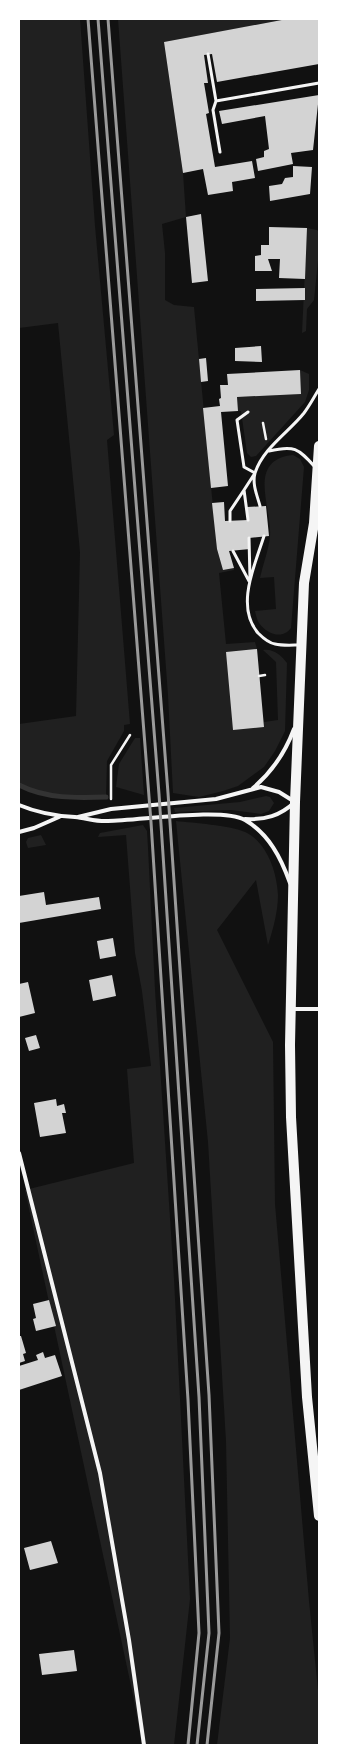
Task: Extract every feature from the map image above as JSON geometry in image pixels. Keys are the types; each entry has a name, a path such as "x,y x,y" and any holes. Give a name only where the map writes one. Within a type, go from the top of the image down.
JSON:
{"main road":[{"path":"319,446 317,468 317,523 304,583 300,716 295,802 291,1009 291,1117 295,1191 307,1397 319,1516"}],"street":[{"path":"252,789 263,780 280,759 288,745 300,716"},
{"path":"19,805 41,813 59,817 76,817 99,821 204,815 232,816 244,819 262,820 288,808 295,802 270,788 261,787 240,794 216,799 112,809 76,817"},
{"path":"19,832 34,828 59,817"},
{"path":"244,819 261,832 271,843 282,863 293,891"},
{"path":"291,1009 319,1009"},
{"path":"19,1153 100,1473 129,1640 144,1745"}],"lane":[{"path":"208,54 216,101 213,110 220,152"},
{"path":"216,101 319,83"},
{"path":"230,521 230,512 268,451 303,414 319,389"},
{"path":"248,412 237,420 244,467 255,473"},
{"path":"268,451 285,447 295,449 305,456 317,468"},
{"path":"255,473 254,485 260,506"},
{"path":"244,490 248,520"},
{"path":"264,536 250,583 247,599 248,612 252,625 261,637 275,644 302,645"},
{"path":"249,538 250,583"},
{"path":"233,551 250,583"}],"path":[{"path":"259,676 265,675"},
{"path":"110,804 111,765 130,735"}],"shaded area":[{"path":"19,19 80,19 95,226 114,435 107,440 130,724 124,725 124,731 107,761 106,797 62,797 29,790 19,785 19,724 76,716 80,552 58,323 19,328"},
{"path":"118,19 288,19 164,42 183,173 186,217 162,224 165,253 165,300 174,305 194,307 217,549 223,570 234,568 234,570 219,573 226,644 255,642 257,649 226,652 264,727 264,722 278,720 276,662 263,650 274,651 287,663 285,731 275,751 264,767 238,786 199,797 173,793 168,695"},
{"path":"307,228 317,230 319,232 319,251 314,300 307,309 306,331 302,333"},
{"path":"300,370 309,374 309,390 305,402 256,456 251,457 247,453 241,411 238,411 237,397 301,394"},
{"path":"293,455 300,459 304,467 291,628 287,632 279,635 270,633 262,627 258,622 255,611 276,609 274,577 260,578 270,536 265,486 266,475 270,466 279,459"},
{"path":"135,738 140,738 144,795 116,787 119,764"},
{"path":"266,796 270,797 274,803 269,811 261,814 231,810 175,812 174,808 240,802"},
{"path":"176,821 230,828 245,832 253,837 265,850 276,877 278,901 268,945 256,880 217,930 273,1042 275,1204 309,1601 319,1700 319,1745 217,1745 230,1638 226,1441 208,1142"},
{"path":"143,825 147,831 155,990 174,1279 190,1599 174,1745 142,1745 133,1695 25,1190 134,1163 127,1069 151,1066 142,991 135,953 126,835 98,837 100,833"},
{"path":"41,835 46,845 28,848 26,842 28,838"}],"building":[{"path":"287,19 319,19 319,64 217,82 212,54 204,55 208,83 204,83 209,113 206,114 215,167 252,161 255,178 232,182 233,191 208,195 203,169 183,173 164,42"},
{"path":"319,95 313,150 291,153 293,164 258,171 256,159 264,157 264,151 269,149 265,116 222,124 219,111"},
{"path":"293,166 312,167 310,194 270,201 269,186 282,184 285,178 293,177"},
{"path":"201,214 208,281 192,283 186,217"},
{"path":"269,227 307,228 305,279 279,278 280,259 268,259 272,271 255,271 255,256 261,255 261,245 269,245"},
{"path":"305,288 305,300 256,301 256,289"},
{"path":"261,346 262,362 235,361 235,348"},
{"path":"206,358 208,381 201,382 199,359"},
{"path":"300,370 301,394 237,397 238,411 221,412 228,486 211,488 203,408 220,406 220,385 228,385 227,374"},
{"path":"224,502 225,521 248,520 247,507 266,506 269,536 249,538 250,549 229,551 234,568 223,570 217,549 212,503"},
{"path":"257,649 264,727 233,730 226,652"},
{"path":"44,892 46,905 99,897 101,909 19,923 19,896"},
{"path":"113,938 116,956 100,959 97,941"},
{"path":"112,975 116,996 93,1001 89,980"},
{"path":"28,982 35,1013 19,1017 19,984"},
{"path":"36,1035 40,1048 29,1051 25,1038"},
{"path":"56,1099 57,1106 64,1104 66,1113 62,1113 66,1133 40,1137 34,1103"},
{"path":"49,1300 56,1326 36,1331 33,1319 36,1318 33,1304"},
{"path":"19,1336 21,1336 26,1353 23,1354 25,1361 19,1363"},
{"path":"43,1352 45,1358 55,1355 62,1376 19,1390 19,1366 38,1360 36,1355"},
{"path":"51,1541 58,1563 30,1570 24,1548"},
{"path":"74,1650 77,1671 42,1675 39,1654"}],"waterway":[{"path":"19,785 29,790 62,797 106,797"}],"railway":[{"path":"88,19 151,822 188,1400 199,1633 188,1745"},
{"path":"98,19 159,794 199,1397 209,1633 197,1745"},
{"path":"108,19 168,793 209,1395 219,1633 207,1745"}]}
